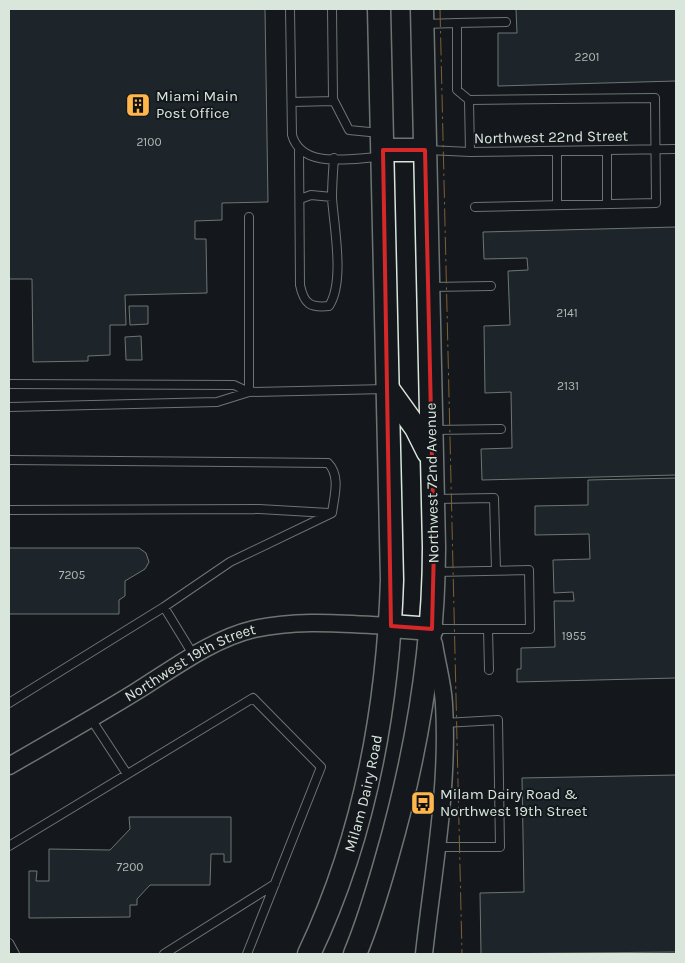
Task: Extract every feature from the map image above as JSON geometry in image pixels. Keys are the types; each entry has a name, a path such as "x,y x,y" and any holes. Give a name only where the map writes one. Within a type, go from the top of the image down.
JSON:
{"main road":[{"path":"355,954 380,883 403,800 422,705 432,629 391,626 392,580 379,9"},
{"name":"Northwest 72nd Avenue","path":"422,16 433,499 434,572 432,629"},
{"path":"383,147 425,150"},
{"path":"388,389 416,428 432,460"},
{"name":"Milam Dairy Road","path":"309,954 342,872 365,794 383,709 391,626"}],"street":[{"name":"Northwest 19th Street","path":"9,766 91,719 194,656 234,636 270,626 316,622 391,626"},
{"name":"Northwest 72nd Avenue","path":"424,954 438,848 444,723 444,702 432,629"}],"lane":[{"path":"290,9 292,135 299,150 300,285 302,297 310,306 329,306 334,299 336,276 332,197 334,158"},
{"path":"332,9 334,101 348,130 383,147"},
{"path":"422,16 457,23 506,22"},
{"path":"457,23 457,90 469,100 655,98 656,203 475,208"},
{"path":"469,100 470,152"},
{"path":"292,102 334,101"},
{"path":"299,150 313,157 334,158 383,147"},
{"name":"Northwest 22nd Street","path":"425,150 470,152 676,149"},
{"path":"607,150 607,204"},
{"path":"556,206 557,151"},
{"path":"300,199 311,195 332,197"},
{"path":"249,216 249,392"},
{"path":"427,288 491,286"},
{"path":"9,384 234,385 249,392"},
{"path":"9,407 217,402 249,392 388,389"},
{"path":"431,430 501,428"},
{"path":"9,460 328,463 334,469 336,480 332,513"},
{"path":"433,499 494,498 496,570"},
{"path":"9,510 259,509 332,513"},
{"path":"9,704 164,607 230,562 332,513"},
{"path":"432,629 530,629 529,570 434,572"},
{"path":"164,607 194,656"},
{"path":"488,629 489,670"},
{"path":"9,846 253,698 321,767 248,954"},
{"path":"91,719 126,774"},
{"path":"438,848 500,847 498,720 444,723"},
{"path":"164,954 275,884"},
{"path":"9,943 15,954"}],"highlighted area":[{"path":"383,150 425,150 434,547 432,629 391,626"}],"building":[{"name":"Miami Main Post Office","path":"9,9 265,9 268,202 222,203 222,220 195,221 195,239 206,239 207,293 125,295 126,325 110,325 110,355 88,356 88,361 33,362 32,279 9,279"},
{"path":"516,9 676,9 676,81 498,86 498,33 517,33"},
{"path":"676,227 676,475 482,480 481,449 512,448 511,392 485,393 484,326 510,325 508,271 528,270 527,258 484,259 483,232"},
{"path":"129,306 148,306 148,324 130,325"},
{"path":"141,336 142,360 126,360 125,337"},
{"path":"676,478 676,678 517,682 517,669 521,669 521,648 555,647 554,601 574,601 573,592 554,593 553,560 590,559 589,534 535,535 535,506 588,505 588,480"},
{"path":"9,548 139,548 146,553 149,562 145,569 125,581 125,596 119,600 119,614 9,614"},
{"path":"676,775 676,952 481,954 480,893 524,892 522,778"},
{"path":"129,817 231,817 231,862 224,862 224,854 211,854 210,885 150,885 137,899 137,905 130,905 130,917 29,918 29,871 37,871 36,881 49,881 49,849 110,850 130,829"}],"power":[{"path":"440,9 462,954"}],"place":[{"name":"Miami Main Post Office","path":"138,105"},
{"name":"Milam Dairy Road & Northwest 19th Street","path":"423,803"}]}
